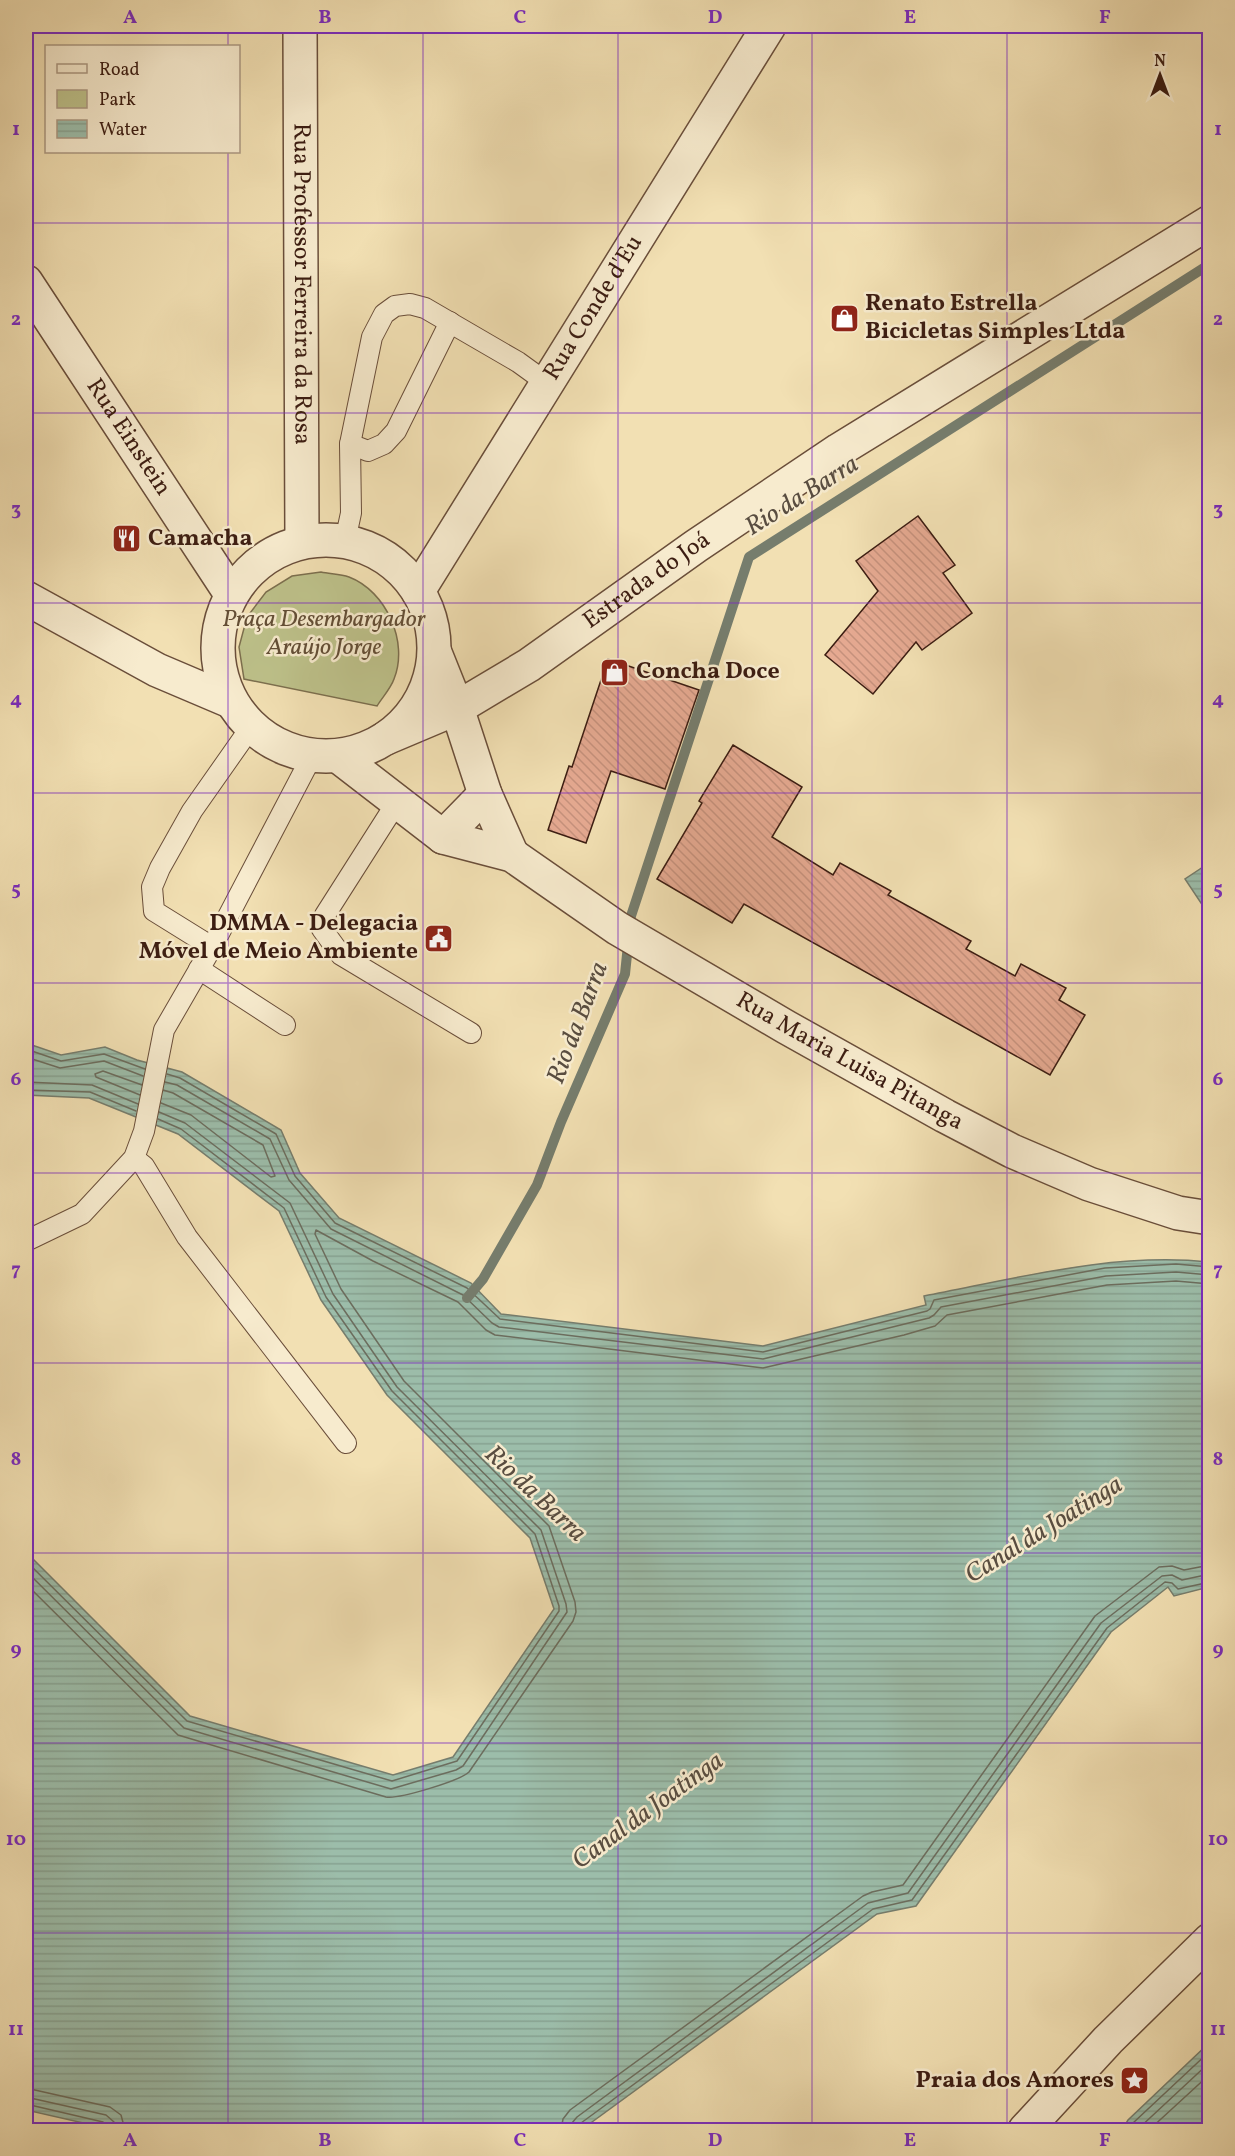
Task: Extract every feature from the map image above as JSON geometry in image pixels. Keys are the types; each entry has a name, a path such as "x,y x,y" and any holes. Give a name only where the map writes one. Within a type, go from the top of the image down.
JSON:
{"street":[{"name":"Rua Professor Ferreira da Rosa","path":"300,26 302,542"},
{"name":"Rua Conde d'Eu","path":"418,591 769,26"},
{"name":"Estrada do Joá","path":"386,738 457,708 529,665 696,546 839,450 1209,222"},
{"name":"Rua Einstein","path":"26,282 231,594"},
{"path":"435,653 430,678 421,702 406,722 386,738 364,750 325,756 290,751 269,741 251,727 230,701 220,675 217,647 220,620 231,594 244,575 261,560 281,549 302,542 345,541 387,558 404,573 418,591 431,621 435,653 457,708 485,794 512,855"},
{"path":"26,598 156,670 230,701"},
{"name":"Rua Maria Luisa Pitanga","path":"325,756 397,802 442,837 512,855 631,935 786,1027 945,1116 1012,1151 1089,1184 1178,1213 1209,1218"},
{"path":"442,837 485,794"},
{"path":"1025,2130 1108,2040 1209,1940"}],"lane":[{"path":"345,541 351,513 350,444 372,337 384,314 395,306 410,304 425,308 518,363 547,383"},
{"path":"350,444 368,451 384,444 396,431 450,322"},
{"path":"212,947 154,911 152,887 192,811 251,727"},
{"path":"26,1241 82,1214 134,1158 144,1131 164,1030 325,756"},
{"path":"397,802 325,915 322,929 341,955 471,1033"},
{"path":"199,969 285,1025"},
{"path":"134,1158 144,1166 187,1237 346,1443"}],"green space":[{"name":"Praça Desembargador Araújo Jorge","path":"321,572 346,576 362,584 374,594 391,619 396,634 398,665 393,682 377,706 244,679 239,647 247,617 266,592 292,576"}],"water":[{"path":"1203,867 1209,877 1209,915 1185,879"},
{"name":"Canal da Joatinga","path":"26,1043 61,1055 105,1047 137,1060 182,1072 281,1130 300,1173 339,1218 471,1283 501,1314 763,1346 926,1305 924,1296 1066,1268 1138,1261 1209,1262 1209,1587 1174,1596 1168,1587 1111,1632 916,1906 877,1914 581,2130 114,2130 26,2110 26,1552 190,1716 393,1775 453,1757 554,1609 530,1538 387,1395 321,1300 279,1211 178,1134 89,1098 26,1095"},
{"path":"1209,2043 1209,2130 1122,2130 1128,2120"}],"building":[{"path":"918,516 955,565 943,573 972,613 922,650 916,642 873,694 825,655 878,591 856,561"},
{"path":"608,659 699,690 665,789 611,771 586,843 548,830"},
{"path":"733,745 802,787 772,837 833,875 840,863 891,891 888,895 971,941 966,949 1015,976 1021,964 1066,988 1059,1000 1085,1015 1050,1075 744,904 732,923 657,879 702,803 699,801"}],"waterway":[{"name":"Rio da Barra","path":"467,1298 483,1279 537,1185 561,1122 625,974 631,916 749,557 1210,264"}],"place":[{"name":"Renato Estrella Bicicletas Simples Ltda","path":"844,318"},
{"name":"Camacha","path":"127,539"},
{"name":"Concha Doce","path":"615,672"},
{"name":"DMMA - Delegacia Móvel de Meio Ambiente","path":"439,938"},
{"name":"Praia dos Amores","path":"1135,2081"}]}
